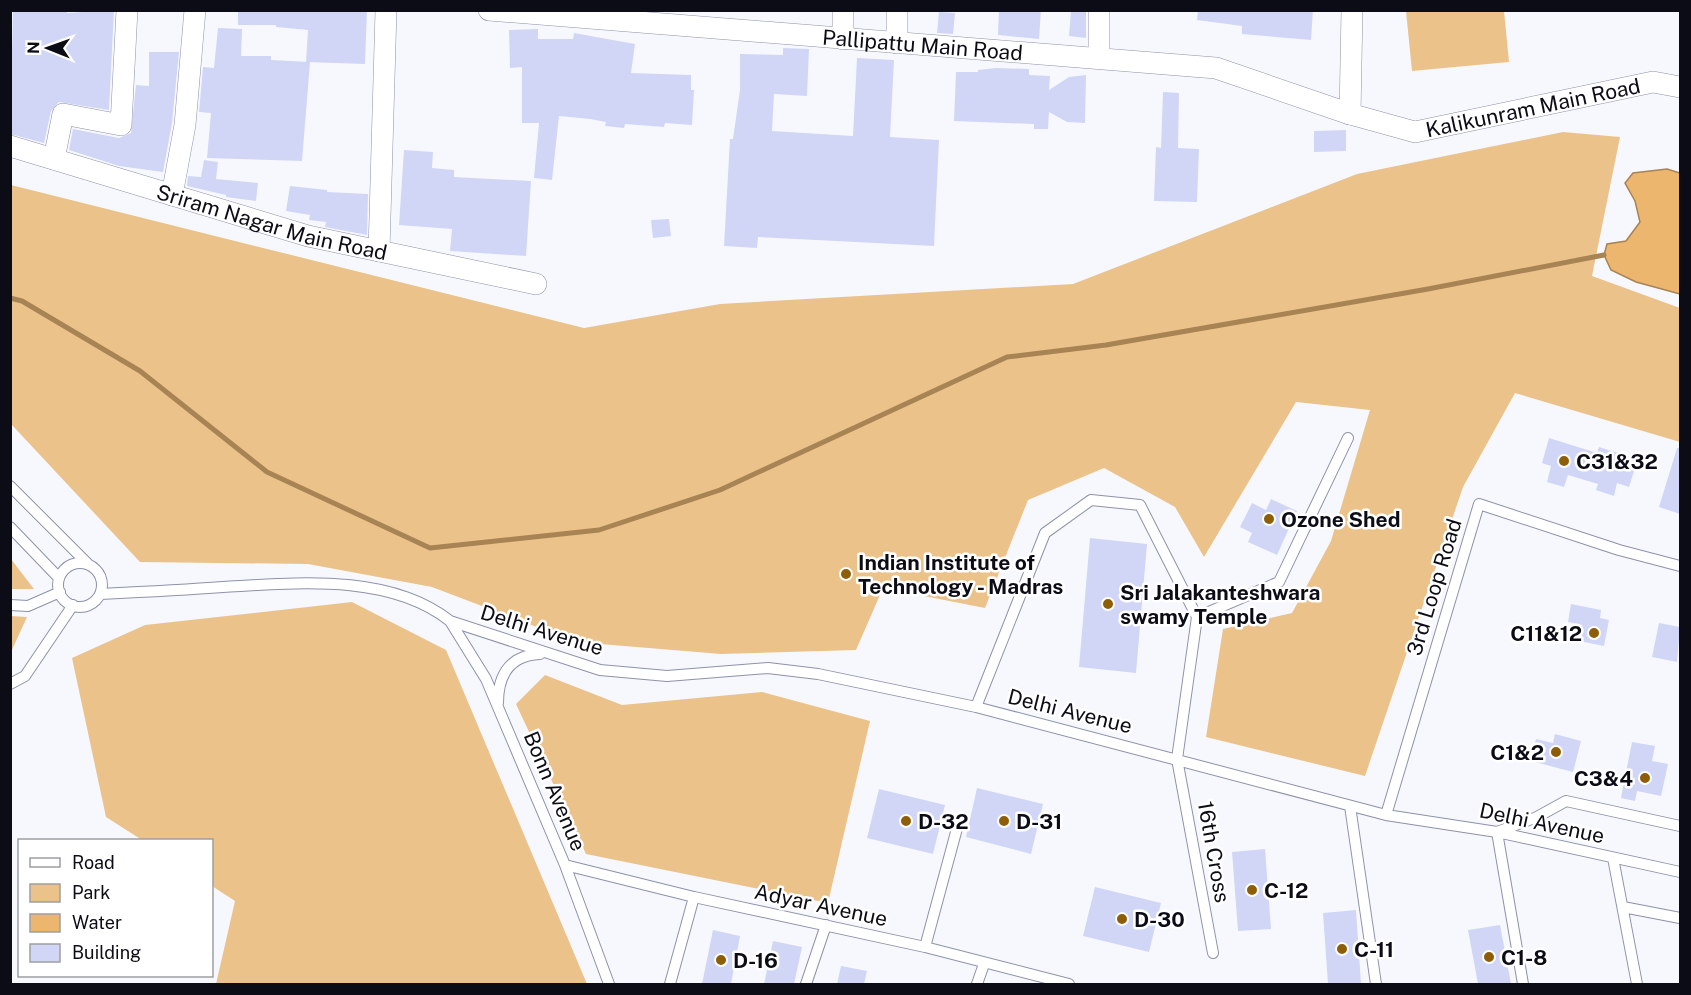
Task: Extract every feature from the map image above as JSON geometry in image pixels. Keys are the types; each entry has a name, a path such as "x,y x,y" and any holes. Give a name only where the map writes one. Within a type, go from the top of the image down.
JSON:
{"street":[{"path":"54,159 63,114 121,125 127,10"},
{"path":"172,195 185,125 195,10"},
{"name":"Pallipattu Main Road","path":"489,10 663,18 843,39 1216,68 1350,114"},
{"path":"843,10 843,39"},
{"path":"897,10 897,43"},
{"path":"1099,10 1099,58"},
{"path":"1350,114 1352,10"},
{"path":"380,251 385,11"},
{"name":"Kalikunram Main Road","path":"1350,114 1415,132 1653,82 1680,87"},
{"name":"Sriram Nagar Main Road","path":"10,146 308,236 536,284"}],"lane":[{"path":"976,707 1045,533 1091,500 1140,505 1197,617 1279,582 1348,438"},
{"path":"10,486 95,569 101,581 100,594 91,604 73,605 67,602 60,592 59,578 10,527"},
{"name":"3rd Loop Road","path":"1386,815 1479,504 1619,550 1680,566"},
{"path":"59,578 68,567 82,563 89,565"},
{"path":"100,594 304,583 367,587 433,608 450,621"},
{"path":"10,604 28,606 60,592"},
{"path":"10,684 25,676 73,605"},
{"name":"16th Cross","path":"1197,617 1177,759 1213,953"},
{"name":"Delhi Avenue","path":"450,621 600,670 667,676 768,668 798,671 976,707 1386,815 1497,832 1680,872"},
{"name":"Bonn Avenue","path":"450,621 486,680 498,706 565,865 609,984"},
{"path":"498,706 500,686 507,668 525,655 548,654"},
{"path":"1523,984 1497,832 1537,817 1566,801 1680,826"},
{"path":"1350,806 1376,984"},
{"path":"925,947 959,821"},
{"path":"1613,858 1636,984"},
{"name":"Adyar Avenue","path":"565,865 694,897 925,947 1069,984"},
{"path":"670,984 694,897"},
{"path":"1623,907 1680,918"},
{"path":"806,984 825,925"},
{"path":"977,984 984,964"}],"green space":[{"path":"1406,11 1504,11 1509,62 1412,71"},
{"path":"1563,132 1620,137 1592,276 1680,308 1680,442 1515,393 1463,487 1365,776 1206,737 1223,629 1292,613 1331,541 1370,410 1296,402 1204,557 1175,507 1104,468 1028,500 985,608 883,588 856,650 721,654 576,642 432,587 308,564 140,562 11,424 11,185 584,328 720,304 1073,284 1357,174"},
{"path":"11,559 34,589 11,589"},
{"path":"352,602 446,650 587,984 216,984 235,901 213,887 213,839 140,839 106,817 72,658 145,625"},
{"path":"10,616 27,617 11,652"},
{"path":"545,675 622,705 762,692 870,721 828,903 586,854 516,704"}],"water":[{"path":"1667,169 1680,173 1680,294 1636,282 1611,270 1604,255 1607,244 1626,241 1640,222 1635,201 1625,183 1633,173"}],"building":[{"path":"13,10 67,10 67,13 114,10 109,110 59,102 51,111 44,143 10,134"},
{"path":"238,10 367,10 365,64 306,62 308,30 276,27 276,25 238,25"},
{"path":"999,10 1041,10 1039,39 998,35"},
{"path":"1071,10 1086,10 1086,38 1069,36"},
{"path":"1198,10 1313,10 1311,40 1242,34 1242,26 1197,20"},
{"path":"939,12 955,13 953,34 937,33"},
{"path":"218,28 242,29 241,56 271,56 271,60 310,62 302,161 207,158 211,113 199,112 203,67 214,68"},
{"path":"538,29 538,39 573,39 574,33 635,44 631,73 691,75 691,90 694,90 692,125 665,123 664,127 625,124 624,128 605,126 606,122 590,119 559,116 552,180 534,178 539,123 522,123 522,67 510,68 509,30"},
{"path":"783,48 809,49 807,96 774,94 772,131 853,136 857,58 894,60 890,137 939,140 934,246 758,237 757,248 724,246 730,139 733,139 740,90 740,54 783,55"},
{"path":"149,52 179,52 172,123 163,172 119,166 69,150 73,129 119,138 131,133 136,85 149,86"},
{"path":"1029,69 1029,75 1050,76 1049,90 1069,77 1086,75 1085,123 1067,122 1049,112 1048,129 1034,129 1034,124 954,121 956,72 978,72 978,70"},
{"path":"1163,92 1179,93 1178,148 1199,149 1197,202 1154,201 1156,147 1161,148"},
{"path":"1346,130 1346,151 1314,152 1314,131"},
{"path":"404,150 433,152 432,168 454,170 454,177 531,181 526,256 450,251 452,229 399,225"},
{"path":"204,160 218,162 216,179 258,183 256,201 226,197 226,195 187,186 188,176 201,177"},
{"path":"290,186 327,190 327,192 368,194 367,235 325,227 326,222 309,220 310,215 286,211"},
{"path":"669,219 671,236 653,238 651,220"},
{"path":"1549,438 1597,453 1599,447 1634,458 1631,466 1635,468 1629,487 1617,483 1614,496 1596,490 1598,484 1568,475 1564,487 1547,482 1551,466 1542,463"},
{"path":"1677,448 1680,448 1680,514 1659,507"},
{"name":"Ozone Shed","path":"1271,499 1297,511 1277,555 1248,542 1252,533 1240,527 1252,503 1266,510"},
{"path":"1090,538 1147,544 1136,673 1079,667"},
{"name":"C11&12","path":"1571,604 1601,610 1600,618 1609,620 1604,646 1579,641 1582,625 1568,622"},
{"path":"1659,623 1680,627 1677,662 1652,657"},
{"name":"C1&2","path":"1555,734 1581,741 1573,772 1531,761 1536,739 1553,743"},
{"name":"C3&4","path":"1632,742 1655,746 1652,761 1668,764 1661,796 1637,791 1635,801 1621,798"},
{"name":"D-31","path":"977,788 1043,804 1031,854 966,837"},
{"name":"D-32","path":"879,789 945,805 933,854 867,838"},
{"name":"C-12","path":"1265,849 1271,929 1238,931 1232,852"},
{"name":"D-30","path":"1095,887 1161,903 1149,952 1083,936"},
{"name":"C-11","path":"1356,910 1361,984 1328,984 1323,913"},
{"name":"C1-8","path":"1500,925 1511,984 1478,984 1468,930"},
{"name":"D-16","path":"713,930 740,936 731,984 702,984"},
{"path":"773,941 802,947 794,984 764,984"},
{"path":"841,966 867,971 864,984 837,984"}],"waterway":[{"path":"10,298 22,301 140,371 267,472 430,548 599,530 720,490 1007,357 1106,345 1428,289 1604,255"}],"place":[{"name":"C31&32","path":"1564,461"},
{"name":"Ozone Shed","path":"1269,519"},
{"name":"Indian Institute of Technology - Madras","path":"846,574"},
{"name":"Sri Jalakanteshwara swamy Temple","path":"1108,604"},
{"name":"C11&12","path":"1594,633"},
{"name":"C1&2","path":"1556,752"},
{"name":"C3&4","path":"1645,778"},
{"name":"D-32","path":"906,821"},
{"name":"D-31","path":"1004,821"},
{"name":"C-12","path":"1252,890"},
{"name":"D-30","path":"1122,919"},
{"name":"C-11","path":"1342,949"},
{"name":"C1-8","path":"1489,957"},
{"name":"D-16","path":"721,960"}]}
